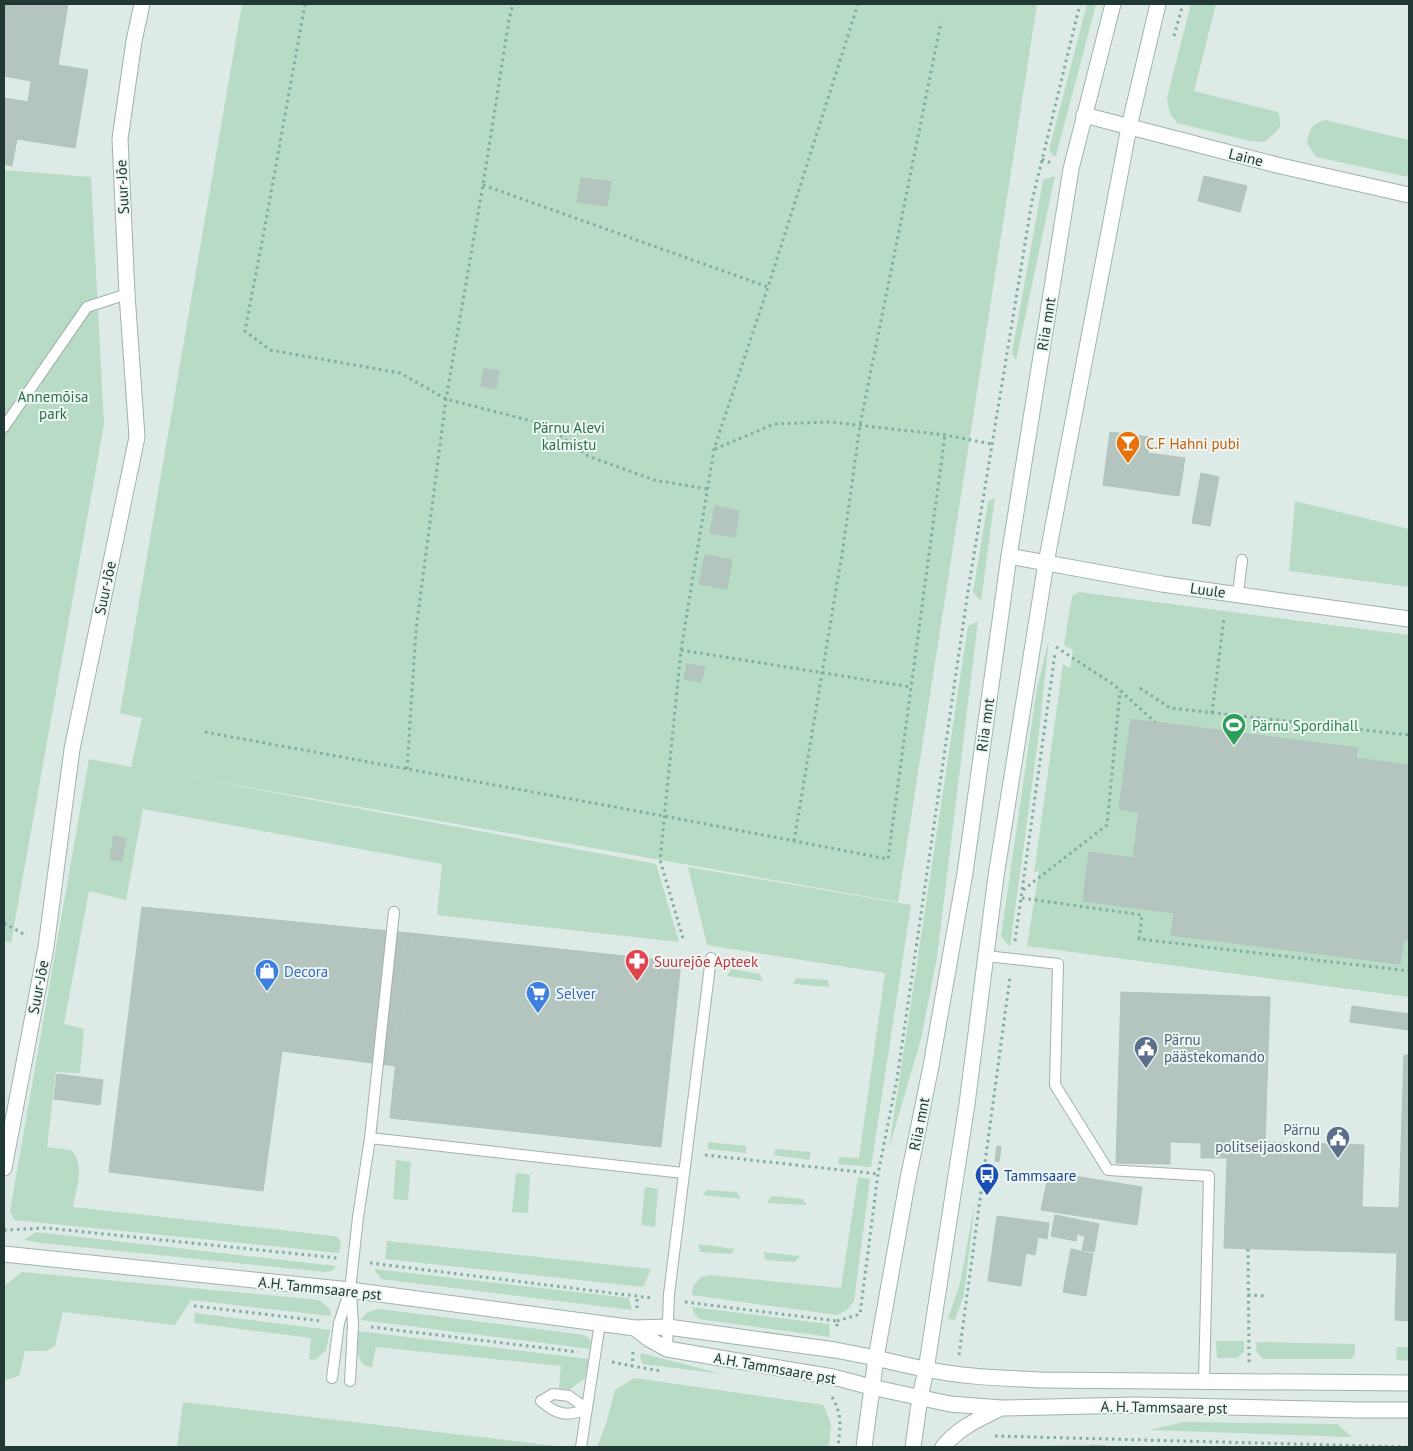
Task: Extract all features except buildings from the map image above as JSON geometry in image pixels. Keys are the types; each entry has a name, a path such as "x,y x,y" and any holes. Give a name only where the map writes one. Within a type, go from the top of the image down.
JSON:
{"street":[{"name":"Suur-Jõe","path":"4,1168 46,947 72,750 137,436 127,294 120,139 134,41 142,4"},
{"name":"Riia mnt","path":"864,1447 876,1358 907,1184 931,1066 964,873 1009,556 1071,169 1113,4"},
{"path":"913,1447 967,1104 996,876 1046,563 1129,127 1158,4"},
{"name":"Laine","path":"1084,115 1281,166 1409,195"},
{"name":"Luule","path":"1009,556 1162,584 1409,619"},
{"name":"A.H. Tammsaare pst","path":"4,1254 350,1290 635,1328 668,1327 835,1350 926,1370"},
{"name":"A.H. Tammsaare pst","path":"635,1328 649,1339 667,1349 833,1377 920,1397"},
{"name":"A. H. Tammsaare pst","path":"926,1370 986,1377 1041,1380 1409,1383"},
{"name":"A. H. Tammsaare pst","path":"920,1397 950,1404 1002,1408 1134,1405 1409,1410"},
{"path":"943,1447 949,1439 966,1426 1002,1408"}],"lane":[{"path":"4,427 87,307 127,294"},
{"path":"1238,594 1242,560"},
{"path":"332,1378 339,1323 350,1290 354,1260 358,1217 370,1138 394,912"},
{"path":"986,956 1058,964 1055,1085 1108,1170 1209,1176 1204,1382"},
{"path":"667,1349 669,1300 710,958"},
{"path":"370,1138 683,1173"},
{"path":"350,1290 353,1325 350,1381"},
{"path":"581,1447 600,1322"}],"path":[{"path":"304,4 266,226 244,331 270,350 400,373 446,399 542,424 588,456 654,480 707,489"},
{"path":"407,769 416,630 446,399 513,4"},
{"path":"683,938 660,860 681,650 714,449 858,4"},
{"path":"4,1230 46,1228 354,1260 837,1321 860,1314 878,1174 896,1079 966,600 1032,201 1080,4"},
{"path":"1173,40 1183,4"},
{"path":"794,841 843,548 860,425 941,22"},
{"path":"483,184 768,286"},
{"path":"714,449 774,424 831,422 945,435 992,444"},
{"path":"205,732 888,859 945,435"},
{"path":"1212,713 1224,618"},
{"path":"958,1358 1056,647 1113,684 1155,722"},
{"path":"681,650 911,687"},
{"path":"1140,688 1170,708 1409,735"},
{"path":"1023,890 1107,825 1120,691"},
{"path":"1022,898 1142,915 1139,939 1409,971"},
{"path":"686,1153 878,1174"},
{"path":"1248,1249 1249,1365"},
{"path":"1248,1295 1268,1296"},
{"path":"194,1306 339,1323"},
{"path":"836,1337 837,1321"},
{"path":"353,1325 595,1354 613,1362 632,1366"},
{"path":"832,1397 839,1409 840,1429 838,1447"},
{"path":"988,1440 995,1436 1409,1447"}],"green space":[{"name":"Pärnu Alevi kalmistu","path":"242,4 1037,4 898,902 179,775 656,864 679,942 437,915 442,864 143,809 126,900 89,891 64,1024 84,1029 80,1073 56,1072 47,1147 71,1150 76,1156 79,1177 73,1207 334,1236 338,1237 341,1244 339,1253 14,1220 10,1211 89,759 131,767 142,718 120,713"},
{"path":"1087,4 1096,4 1056,156 1053,156 1049,150"},
{"path":"1191,4 1216,4 1194,91 1278,112 1280,126 1264,142 1250,141 1177,123 1170,114 1167,98"},
{"path":"1325,120 1409,140 1409,177 1316,157 1307,143 1308,138 1314,125"},
{"name":"Annemõisa park","path":"4,170 91,177 104,424 11,943 4,941"},
{"path":"1055,176 1016,360 1012,353 1043,180"},
{"path":"995,497 981,601 973,592 988,502"},
{"path":"1295,501 1409,529 1409,587 1289,571"},
{"name":"Pärnu Spordihall","path":"1079,592 1409,635 1409,997 1027,946 1039,870 1034,873 1063,664 1070,668 1073,650 1064,645 1072,596"},
{"path":"978,621 937,957 921,1039 889,1148 968,626"},
{"path":"1049,639 1039,733 1010,947 1001,936 1037,688"},
{"path":"688,867 911,905 871,1167 838,1164 839,1157 859,1158 885,973 707,945"},
{"path":"731,969 760,974 763,981 727,976"},
{"path":"796,978 828,980 829,987 793,984"},
{"path":"708,1142 746,1146 746,1153 708,1149"},
{"path":"775,1149 811,1152 809,1160 774,1155"},
{"path":"396,1160 411,1162 408,1200 393,1199"},
{"path":"516,1173 530,1175 528,1213 512,1212"},
{"path":"858,1177 870,1179 854,1301 847,1310 837,1315 692,1295 693,1286 701,1277 710,1275 841,1288"},
{"path":"645,1187 658,1189 655,1227 641,1225"},
{"path":"707,1190 737,1192 741,1199 703,1195"},
{"path":"772,1196 803,1199 806,1205 767,1203"},
{"path":"975,1202 964,1295 955,1320 948,1319 960,1283"},
{"path":"36,1232 336,1266 332,1271 324,1272 24,1240"},
{"path":"387,1241 651,1269 643,1287 385,1259"},
{"path":"698,1244 735,1249 731,1254 700,1252"},
{"path":"764,1252 800,1256 795,1262 765,1260"},
{"path":"374,1269 629,1298 632,1310 381,1279"},
{"path":"22,1272 319,1300 330,1309 331,1316 191,1300 175,1325 63,1312 55,1346 46,1351 25,1351 19,1376 6,1380 4,1379 4,1286"},
{"path":"692,1307 829,1324 830,1337 699,1319"},
{"path":"379,1309 584,1335 590,1339 591,1349 361,1320 366,1314"},
{"path":"195,1313 330,1330 326,1350 315,1360 309,1359 311,1338 194,1323"},
{"path":"358,1331 589,1359 585,1378 569,1390 559,1388 561,1366 376,1347 372,1367 365,1366 360,1359 357,1350"},
{"path":"1216,1341 1244,1341 1244,1352 1237,1358 1217,1358"},
{"path":"1257,1342 1355,1344 1355,1353 1352,1359 1263,1359 1256,1351"},
{"path":"1397,1347 1409,1347 1409,1361 1396,1360"},
{"path":"641,1353 722,1374 643,1364 640,1357"},
{"path":"634,1378 824,1405 831,1425 829,1447 597,1447 606,1424 615,1390"},
{"path":"183,1402 565,1447 177,1447"},
{"path":"1183,1422 1337,1424 1352,1437 1150,1430"},
{"path":"1088,1445 1139,1447 984,1447 987,1446"}],"place":[{"name":"C.F Hahni pubi","path":"1128,464"},
{"name":"Pärnu Spordihall","path":"1234,746"},
{"name":"Suurejõe Apteek","path":"637,982"},
{"name":"Decora","path":"267,992"},
{"name":"Selver","path":"538,1014"},
{"name":"Pärnu päästekomando","path":"1146,1069"},
{"name":"Pärnu politseijaoskond","path":"1338,1159"},
{"name":"Tammsaare","path":"987,1196"}]}
